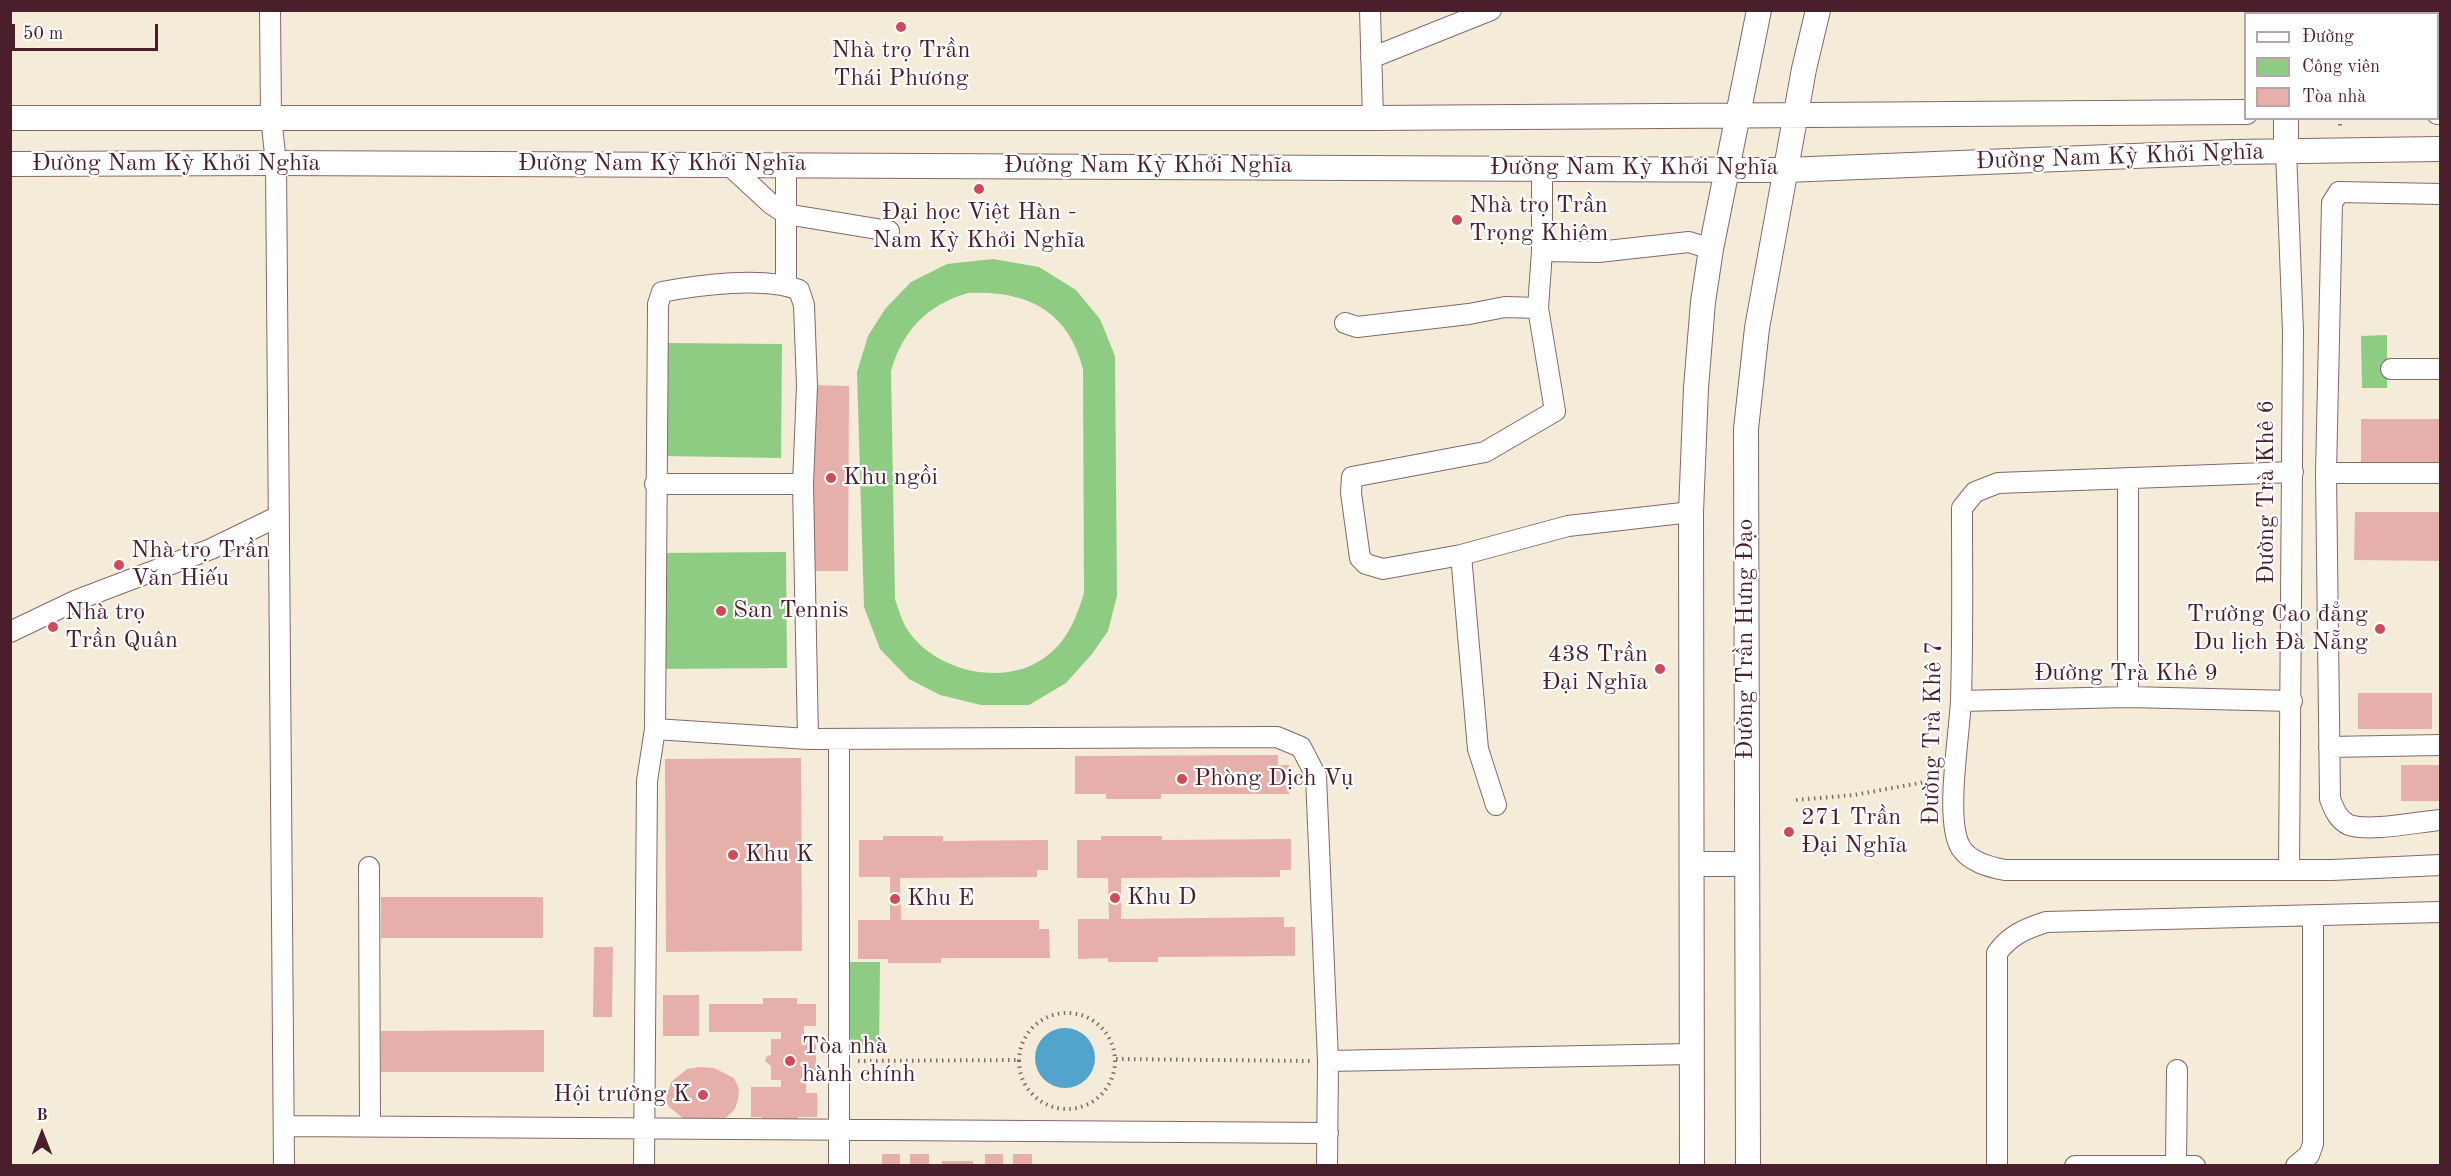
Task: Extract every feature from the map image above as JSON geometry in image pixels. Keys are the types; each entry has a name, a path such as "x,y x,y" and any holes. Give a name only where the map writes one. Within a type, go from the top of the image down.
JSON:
{"main road":[{"path":"1692,1166 1690,1054 1693,864 1691,512 1696,388 1703,302 1711,249 1725,168 1759,10"},
{"name":"Đường Trần Hưng Đạo","path":"1748,1166 1746,429 1757,328 1818,10"},
{"name":"Đường Nam Kỳ Khởi Nghĩa","path":"10,118 1374,118 2244,112"},
{"path":"2286,120 2286,151"},
{"name":"Đường Nam Kỳ Khởi Nghĩa","path":"10,164 1542,167 1786,170 2286,151 2440,149"},
{"path":"1693,864 1747,864"}],"street":[{"path":"270,10 271,117 276,163 284,1166"},
{"path":"1370,10 1374,118"},
{"path":"1371,58 1491,10"},
{"name":"Đường Trà Khê 6","path":"2286,151 2293,331 2289,870"},
{"path":"729,165 770,203 786,214 889,231"},
{"path":"786,165 786,284"},
{"path":"1542,167 1542,251 1538,308 1555,411 1485,453 1352,477 1351,493 1360,558 1366,564 1383,569 1461,555 1568,526 1691,512"},
{"path":"2440,194 2339,192 2332,203 2326,473 2330,799 2336,814 2348,824 2365,827 2440,820"},
{"path":"1542,251 1598,252 1689,242 1711,249"},
{"path":"644,1166 647,780 655,729 656,346 658,304 662,292 704,284 786,284 799,290 804,305 807,386 803,484 808,740"},
{"path":"1345,323 1357,327 1469,315 1505,307 1538,308"},
{"path":"2391,369 2440,369"},
{"name":"Đường Trà Khê 7","path":"2293,472 1998,483 1975,492 1962,508 1961,701 1955,777 1956,837 1962,849 1987,866 2019,870 2289,870 2440,865"},
{"path":"2326,473 2440,473"},
{"path":"2128,478 2128,697"},
{"path":"655,483 803,484"},
{"path":"10,632 77,600 211,549 279,516"},
{"path":"1461,555 1478,749 1496,805"},
{"name":"Đường Trà Khê 9","path":"1961,701 2128,697 2292,701"},
{"path":"655,729 808,740 1277,737 1301,747 1316,776 1328,1061 1328,1166"},
{"path":"839,740 839,1166"},
{"path":"2329,747 2440,745"},
{"path":"369,867 370,1126"},
{"path":"1998,1166 1995,974 1997,953 2007,939 2046,922 2440,912"},
{"path":"2296,1166 2309,1155 2313,1144 2313,916"},
{"path":"1328,1061 1690,1054"},
{"path":"2176,1165 2177,1070"},
{"path":"285,1126 1328,1133"},
{"path":"2075,1166 2195,1166"}],"path":[{"path":"1796,800 1854,795 1955,777"},
{"path":"1066,1012 1081,1014 1095,1021 1106,1031 1113,1045 1116,1059 1114,1075 1107,1089 1096,1100 1082,1107 1067,1109 1052,1107 1038,1100 1027,1089 1020,1076 1018,1060 1020,1046 1027,1032 1038,1021 1051,1014 1066,1012"},
{"path":"1116,1059 1328,1061"},
{"path":"839,1061 1018,1060"}],"green space":[{"path":"993,259 1039,267 1076,290 1100,319 1115,356 1117,596 1108,631 1092,654 1066,683 1029,705 981,705 940,695 909,679 880,649 864,607 857,372 868,336 885,309 911,282 947,264","holes":["968,293 989,293 1026,300 1055,318 1067,332 1083,369 1084,593 1071,627 1055,649 1032,665 1013,671 994,673 974,671 937,658 909,632 899,612 895,599 891,371 902,343 910,331 929,312 940,304"]},
{"path":"2387,335 2387,388 2362,388 2361,336"},
{"path":"666,343 782,344 781,458 664,456"},
{"name":"San Tennis","path":"786,552 787,668 657,669 656,553"},
{"path":"847,962 880,962 879,1050 847,1050"}],"water":[{"path":"1059,1028 1071,1028 1082,1033 1090,1041 1095,1058 1093,1070 1082,1083 1071,1088 1059,1088 1048,1083 1040,1075 1035,1064 1035,1052 1040,1041 1048,1033"}],"building":[{"name":"Khu ngồi","path":"814,385 849,386 848,571 813,571"},
{"path":"2361,419 2440,419 2440,462 2361,462"},
{"path":"2355,512 2440,512 2440,561 2354,560"},
{"path":"2358,693 2432,693 2432,729 2358,729"},
{"name":"Phòng Dịch Vụ","path":"1278,755 1278,765 1289,765 1289,794 1161,794 1161,799 1106,799 1106,794 1075,794 1075,756"},
{"name":"Khu K","path":"801,758 802,951 666,952 665,759"},
{"path":"2401,765 2440,765 2440,801 2401,801"},
{"name":"Khu E","path":"883,836 943,836 943,841 1048,840 1048,870 1037,870 1037,877 900,878 901,920 1039,920 1039,929 1049,929 1050,958 941,958 941,963 888,963 888,959 858,959 858,920 890,920 890,877 859,877 859,840 883,840"},
{"name":"Khu D","path":"1101,836 1162,836 1162,840 1291,839 1291,870 1280,870 1280,877 1121,878 1121,919 1284,917 1284,927 1295,927 1295,956 1158,957 1158,962 1108,962 1108,958 1078,959 1078,919 1109,919 1108,878 1077,878 1077,840 1101,840"},
{"path":"381,897 543,897 543,938 381,938"},
{"path":"594,947 613,947 612,1017 593,1017"},
{"path":"663,995 699,995 699,1036 663,1036"},
{"name":"Tòa nhà hành chính","path":"763,998 797,998 797,1004 816,1004 816,1026 804,1026 804,1039 816,1039 816,1081 806,1081 806,1093 817,1093 817,1117 798,1117 798,1123 762,1123 762,1117 751,1117 751,1087 781,1087 781,1080 771,1080 771,1066 765,1061 767,1056 771,1055 771,1039 781,1039 781,1032 709,1032 709,1004 763,1004"},
{"path":"544,1030 544,1072 381,1072 381,1031"},
{"name":"Hội trường K","path":"714,1068 734,1078 739,1089 738,1099 735,1109 727,1117 717,1121 696,1122 684,1119 669,1107 666,1100 671,1082 687,1069"},
{"path":"882,1154 900,1154 900,1166 882,1166"},
{"path":"910,1154 929,1154 929,1166 910,1166"},
{"path":"985,1154 1003,1154 1003,1166 985,1166"},
{"path":"1013,1154 1032,1154 1032,1166 1013,1166"},
{"path":"942,1161 973,1161 973,1166 942,1166"}],"place":[{"name":"Nhà trọ Trần Thái Phương","path":"901,27"},
{"name":"Đại học Việt Hàn - Nam Kỳ Khởi Nghĩa","path":"979,189"},
{"name":"Nhà trọ Trần Trọng Khiêm","path":"1457,220"},
{"name":"Khu ngồi","path":"831,478"},
{"name":"Nhà trọ Trần Văn Hiếu","path":"119,565"},
{"name":"San Tennis","path":"721,611"},
{"name":"Nhà trọ Trần Quân","path":"53,627"},
{"name":"Trường Cao đẳng Du lịch Đà Nẵng","path":"2380,629"},
{"name":"438 Trần Đại Nghĩa","path":"1660,669"},
{"name":"Phòng Dịch Vụ","path":"1182,779"},
{"name":"271 Trần Đại Nghĩa","path":"1789,832"},
{"name":"Khu K","path":"733,855"},
{"name":"Khu D","path":"1115,898"},
{"name":"Khu E","path":"895,899"},
{"name":"Tòa nhà hành chính","path":"790,1061"},
{"name":"Hội trường K","path":"703,1095"}]}
